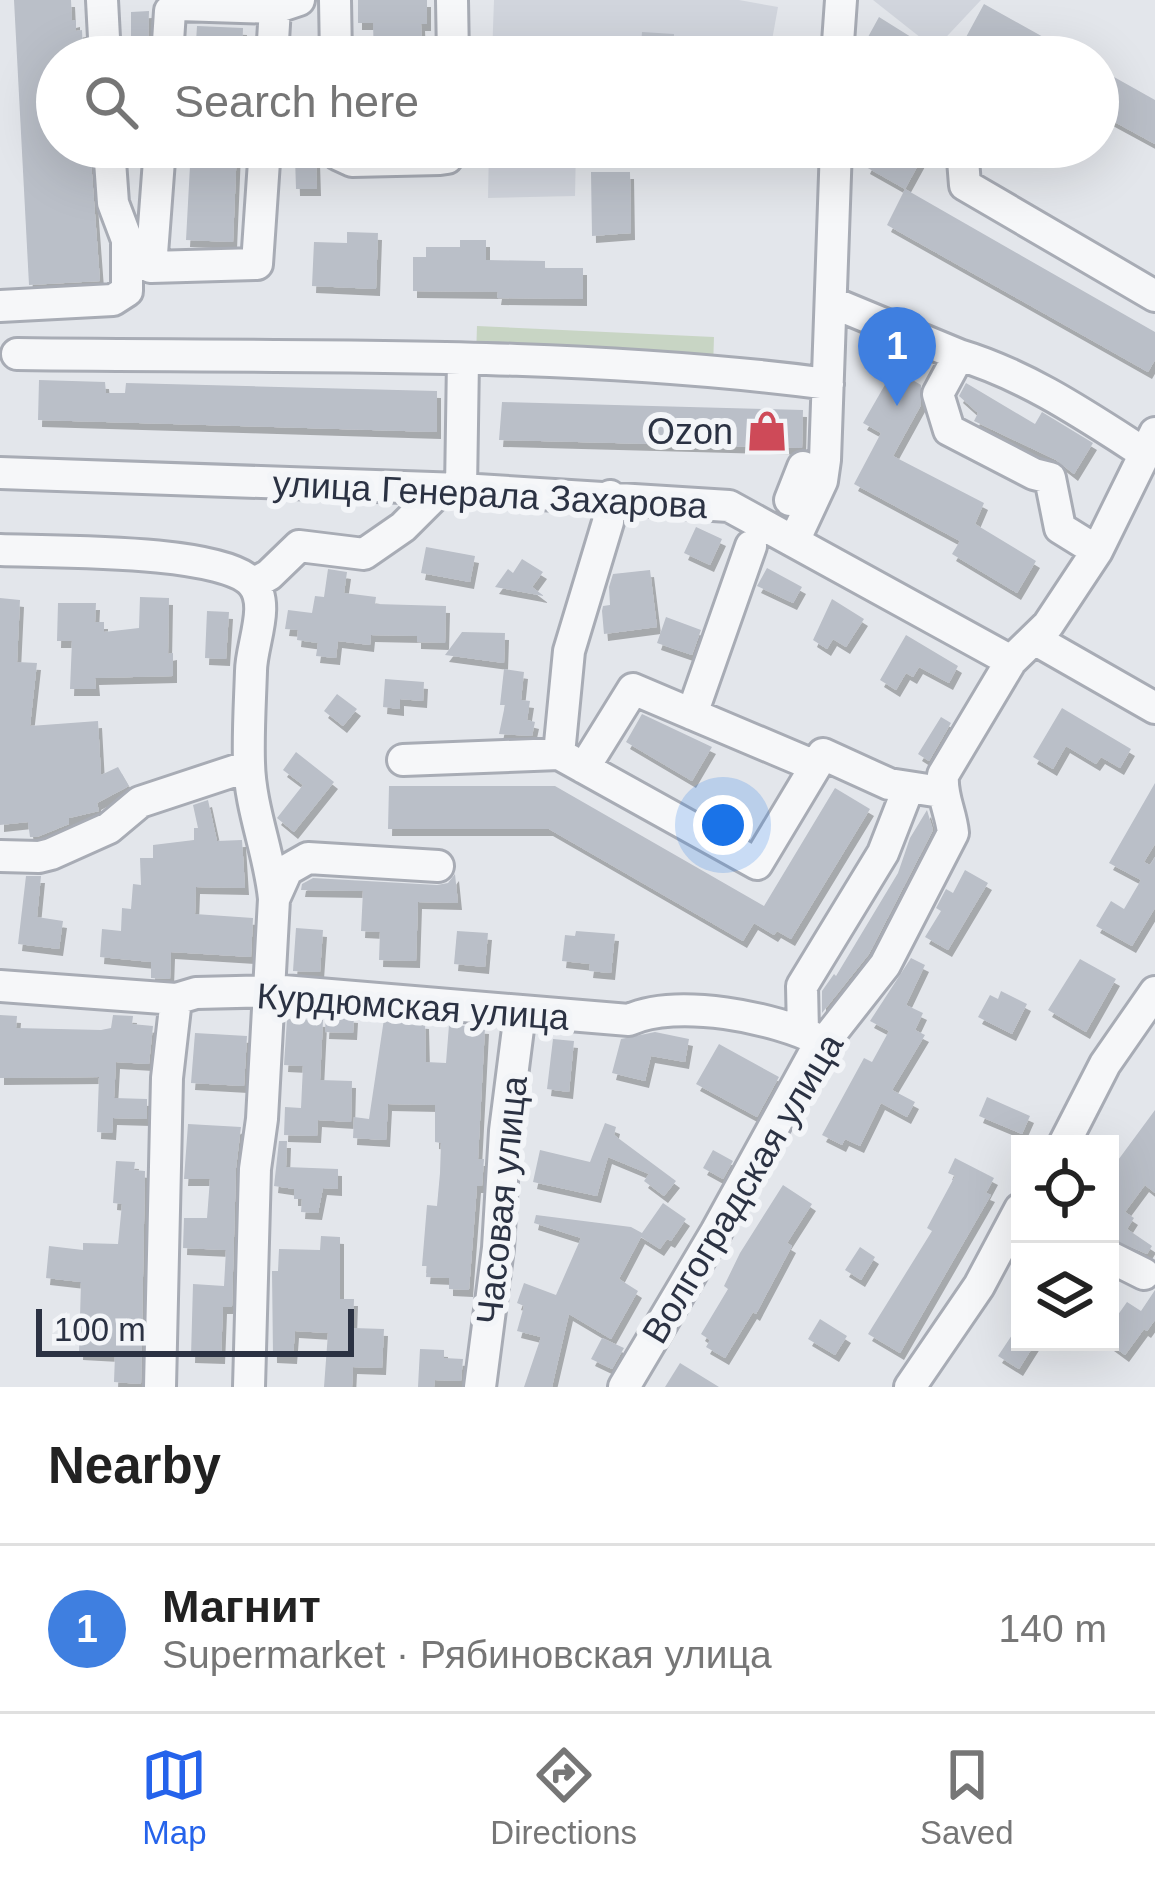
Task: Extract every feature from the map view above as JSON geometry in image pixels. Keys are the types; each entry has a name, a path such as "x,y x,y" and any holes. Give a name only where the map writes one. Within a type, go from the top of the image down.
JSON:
{"street":[{"path":"101,0 104,36"},
{"path":"335,0 336,36"},
{"path":"452,0 453,36"},
{"path":"839,36 842,0"},
{"path":"168,36 170,11 178,5 287,4 278,36"},
{"path":"0,306 113,300 127,292 128,240 112,203 111,168"},
{"path":"159,168 152,267 257,264 264,168"},
{"path":"795,539 822,481 835,168"},
{"path":"964,168 965,185 1155,296"},
{"path":"831,302 1014,376 1149,443"},
{"path":"16,354 463,360 741,374 828,384"},
{"path":"959,355 938,394 950,430 1050,478 1060,528 1097,551"},
{"path":"254,584 299,546 364,554 451,489 463,360"},
{"name":"Волгоградская улица","path":"624,1387 716,1232 812,1036 830,1035 885,965 953,833 941,791 943,775 1011,661 1036,640 1097,551 1149,443"},
{"path":"790,500 803,467"},
{"name":"улица Генерала Захарова","path":"0,473 610,496 729,506 1011,661"},
{"path":"572,761 568,651 608,522 610,496"},
{"path":"692,714 752,546"},
{"path":"0,550 222,565 254,584 262,602 251,668 249,766 274,899 255,1169 249,1387"},
{"path":"1036,640 1155,708"},
{"path":"572,761 633,689 815,766"},
{"path":"403,760 572,761 758,864 824,754 908,789 941,791"},
{"path":"0,856 51,854 109,828 140,802 249,766"},
{"path":"812,1036 802,986 883,854 908,789"},
{"path":"274,899 287,870 308,858 438,866"},
{"name":"Курдюмская улица","path":"0,986 176,999 196,993 267,993 629,1020 650,1010 730,1014 812,1036"},
{"path":"1069,1135 1106,1064 1155,992"},
{"path":"160,1387 167,1078 176,999"},
{"name":"Часовая улица","path":"480,1387 520,1012"},
{"path":"910,1387 979,1286 1011,1226"},
{"path":"1119,1262 1144,1274"}],"shaded area":[{"path":"494,0 739,0 778,7 773,36 493,36"},
{"path":"873,0 981,0 947,36 919,36"},
{"path":"489,168 576,168 575,196 488,198"}],"green space":[{"path":"477,326 714,337 713,368 476,357"}],"building":[{"path":"14,0 71,0 72,21 76,20 76,31 82,30 82,36 36,36 36,168 92,168 100,281 29,285"},
{"path":"358,0 427,0 422,36 373,36 373,23 358,23"},
{"path":"984,4 1041,36 967,36"},
{"path":"149,11 148,36 131,36 131,12"},
{"path":"879,17 909,36 869,36"},
{"path":"197,26 243,28 243,36 196,36"},
{"path":"642,32 674,34 674,36 642,36"},
{"path":"1119,80 1155,100 1155,144 1119,124"},
{"path":"190,168 236,168 233,242 186,240"},
{"path":"295,168 316,168 317,189 296,189"},
{"path":"868,168 916,168 905,189"},
{"path":"591,172 630,172 631,233 592,236"},
{"path":"905,189 1155,332 1155,360 1148,372 887,225"},
{"path":"347,232 378,233 376,289 312,286 314,242 347,243"},
{"path":"460,240 486,240 486,260 545,261 545,268 583,268 583,299 413,291 413,257 426,257 426,247 460,247"},
{"path":"894,369 921,385 921,405 893,456 984,503 975,524 1036,561 1017,593 952,554 960,541 854,484 881,433 863,423"},
{"path":"39,380 105,382 106,393 125,393 126,383 437,391 437,432 38,420"},
{"path":"966,383 1035,424 1042,412 1093,443 1074,474 1056,460 974,421 978,413 959,396"},
{"path":"502,402 803,410 802,448 499,440"},
{"path":"696,527 722,539 710,565 684,553"},
{"path":"426,547 475,556 470,582 421,573"},
{"path":"522,559 543,572 532,587 544,596 495,587"},
{"path":"767,568 802,587 793,603 757,586"},
{"path":"328,569 347,572 344,593 376,597 375,604 446,606 445,643 417,642 417,636 371,635 370,645 338,641 336,658 316,656 318,643 297,640 298,630 285,629 288,610 312,613 315,596 324,597"},
{"path":"650,570 657,627 604,634 602,611 610,605 613,574"},
{"path":"140,597 169,598 168,654 173,653 173,676 95,678 96,689 70,689 72,641 57,641 58,603 96,603 95,622 104,622 104,632 139,628"},
{"path":"0,598 20,600 17,662 37,663 30,726 98,721 101,775 118,767 129,786 97,803 99,811 69,818 69,824 37,837 30,837 28,822 0,825"},
{"path":"832,599 864,619 846,647 833,639 827,649 813,640"},
{"path":"207,611 229,612 226,659 205,658"},
{"path":"666,617 701,630 692,655 657,643"},
{"path":"462,632 505,633 504,663 445,655"},
{"path":"906,635 958,666 949,683 919,667 913,677 906,673 896,690 880,680"},
{"path":"504,669 524,672 521,700 530,701 527,720 535,722 532,736 499,734 505,705 500,705"},
{"path":"385,679 424,682 423,701 400,699 400,709 383,707"},
{"path":"337,694 357,709 343,726 324,711"},
{"path":"1062,708 1131,749 1120,768 1101,757 1096,764 1066,746 1053,769 1033,757"},
{"path":"642,714 712,747 692,781 626,742"},
{"path":"941,717 951,723 929,761 918,754"},
{"path":"296,752 334,782 294,832 277,818 303,785 283,770"},
{"path":"1155,783 1155,844 1144,862 1150,865 1155,857 1155,908 1132,946 1096,926 1111,901 1124,909 1141,880 1109,863"},
{"path":"389,786 555,786 764,906 835,788 870,809 791,939 754,923 743,941 549,829 388,829"},
{"path":"208,800 217,841 242,840 245,888 196,887 195,914 253,918 251,957 171,952 170,979 151,978 151,962 100,957 102,929 121,931 122,908 131,909 133,884 141,885 140,858 153,858 153,845 194,840 194,828 198,828 193,805"},
{"path":"927,810 933,830 869,954 822,1013 822,991 836,976 898,873 910,838"},
{"path":"965,870 988,883 948,950 925,937 941,911 936,908 946,889 953,893"},
{"path":"455,874 458,903 418,902 416,961 379,960 380,932 361,931 363,891 301,890 313,878 437,885 448,883"},
{"path":"26,876 41,876 37,917 63,921 59,949 18,944"},
{"path":"296,928 323,930 320,972 293,971"},
{"path":"457,931 488,933 485,967 454,964"},
{"path":"576,931 615,934 611,973 589,971 590,964 562,961 565,935 575,936"},
{"path":"911,958 925,965 906,1005 923,1013 915,1030 925,1035 892,1090 915,1102 907,1117 881,1103 860,1146 845,1139 842,1145 822,1135 864,1058 872,1062 889,1031 870,1021"},
{"path":"1080,959 1116,979 1086,1032 1048,1010"},
{"path":"1001,991 1027,1004 1012,1034 978,1017 990,995 998,999"},
{"path":"326,1014 354,1016 353,1033 325,1032"},
{"path":"0,1015 17,1016 16,1028 101,1030 111,1028 113,1015 133,1016 132,1024 153,1026 149,1064 116,1062 114,1098 147,1099 147,1119 113,1118 112,1133 97,1132 99,1077 0,1078"},
{"path":"287,1019 323,1020 320,1080 352,1081 351,1122 318,1120 317,1136 284,1135 285,1107 301,1108 303,1066 284,1065"},
{"path":"384,1019 425,1022 426,1062 446,1063 449,1025 485,1027 478,1159 484,1159 482,1186 477,1186 469,1290 449,1289 449,1278 426,1277 427,1266 422,1266 427,1205 437,1206 440,1173 435,1105 388,1104 386,1140 353,1138 354,1117 369,1119"},
{"path":"655,1032 689,1039 685,1062 651,1056 645,1081 612,1073 621,1039"},
{"path":"195,1033 247,1036 244,1086 191,1083"},
{"path":"553,1039 574,1041 569,1092 547,1089"},
{"path":"719,1044 779,1077 757,1117 696,1084"},
{"path":"987,1097 1030,1116 1022,1134 979,1116"},
{"path":"1155,1110 1155,1193 1145,1185 1125,1212 1134,1218 1127,1229 1152,1246 1147,1254 1119,1242 1119,1159"},
{"path":"605,1123 616,1127 614,1135 676,1181 664,1196 644,1181 649,1174 608,1157 597,1196 533,1182 540,1150 590,1162"},
{"path":"188,1124 241,1127 232,1307 223,1307 221,1357 191,1356 193,1284 224,1286 226,1250 183,1248 184,1218 207,1218 210,1179 184,1179"},
{"path":"279,1141 287,1141 286,1167 338,1169 338,1189 323,1188 318,1213 301,1212 302,1199 294,1199 294,1189 274,1186"},
{"path":"713,1150 733,1161 723,1179 703,1168"},
{"path":"955,1158 994,1178 986,1193 991,1195 900,1353 868,1334 932,1231 927,1228 955,1176 948,1173"},
{"path":"116,1161 135,1162 134,1170 145,1171 141,1384 114,1382 115,1355 79,1353 81,1282 46,1278 49,1246 83,1250 83,1243 118,1244 122,1204 113,1203"},
{"path":"783,1185 812,1204 787,1243 792,1246 756,1314 753,1312 725,1358 706,1347 710,1340 701,1334 728,1289 724,1286 740,1253"},
{"path":"663,1203 686,1219 660,1249 641,1237 619,1279 638,1291 611,1339 569,1314 552,1387 524,1387 541,1337 517,1331 524,1306 517,1303 524,1283 556,1295 581,1238 534,1223 536,1215 631,1227 642,1233"},
{"path":"321,1236 340,1237 340,1299 354,1299 353,1328 384,1329 382,1368 353,1367 352,1387 324,1387 328,1333 295,1331 293,1357 273,1356 272,1271 278,1271 279,1249 320,1250"},
{"path":"860,1247 875,1257 861,1280 845,1270"},
{"path":"1155,1290 1155,1320 1125,1355 1119,1351 1119,1313 1127,1302 1141,1311"},
{"path":"820,1319 847,1336 835,1355 808,1339"},
{"path":"1011,1336 1011,1351 1030,1351 1019,1369 998,1356"},
{"path":"602,1338 624,1348 612,1369 591,1359"},
{"path":"420,1349 444,1350 444,1358 463,1359 461,1381 435,1380 434,1387 418,1387"},
{"path":"680,1363 719,1387 665,1387"}],"place":[{"name":"Магнит","path":"897,406"},
{"name":"Ozon","path":"767,431"}]}
